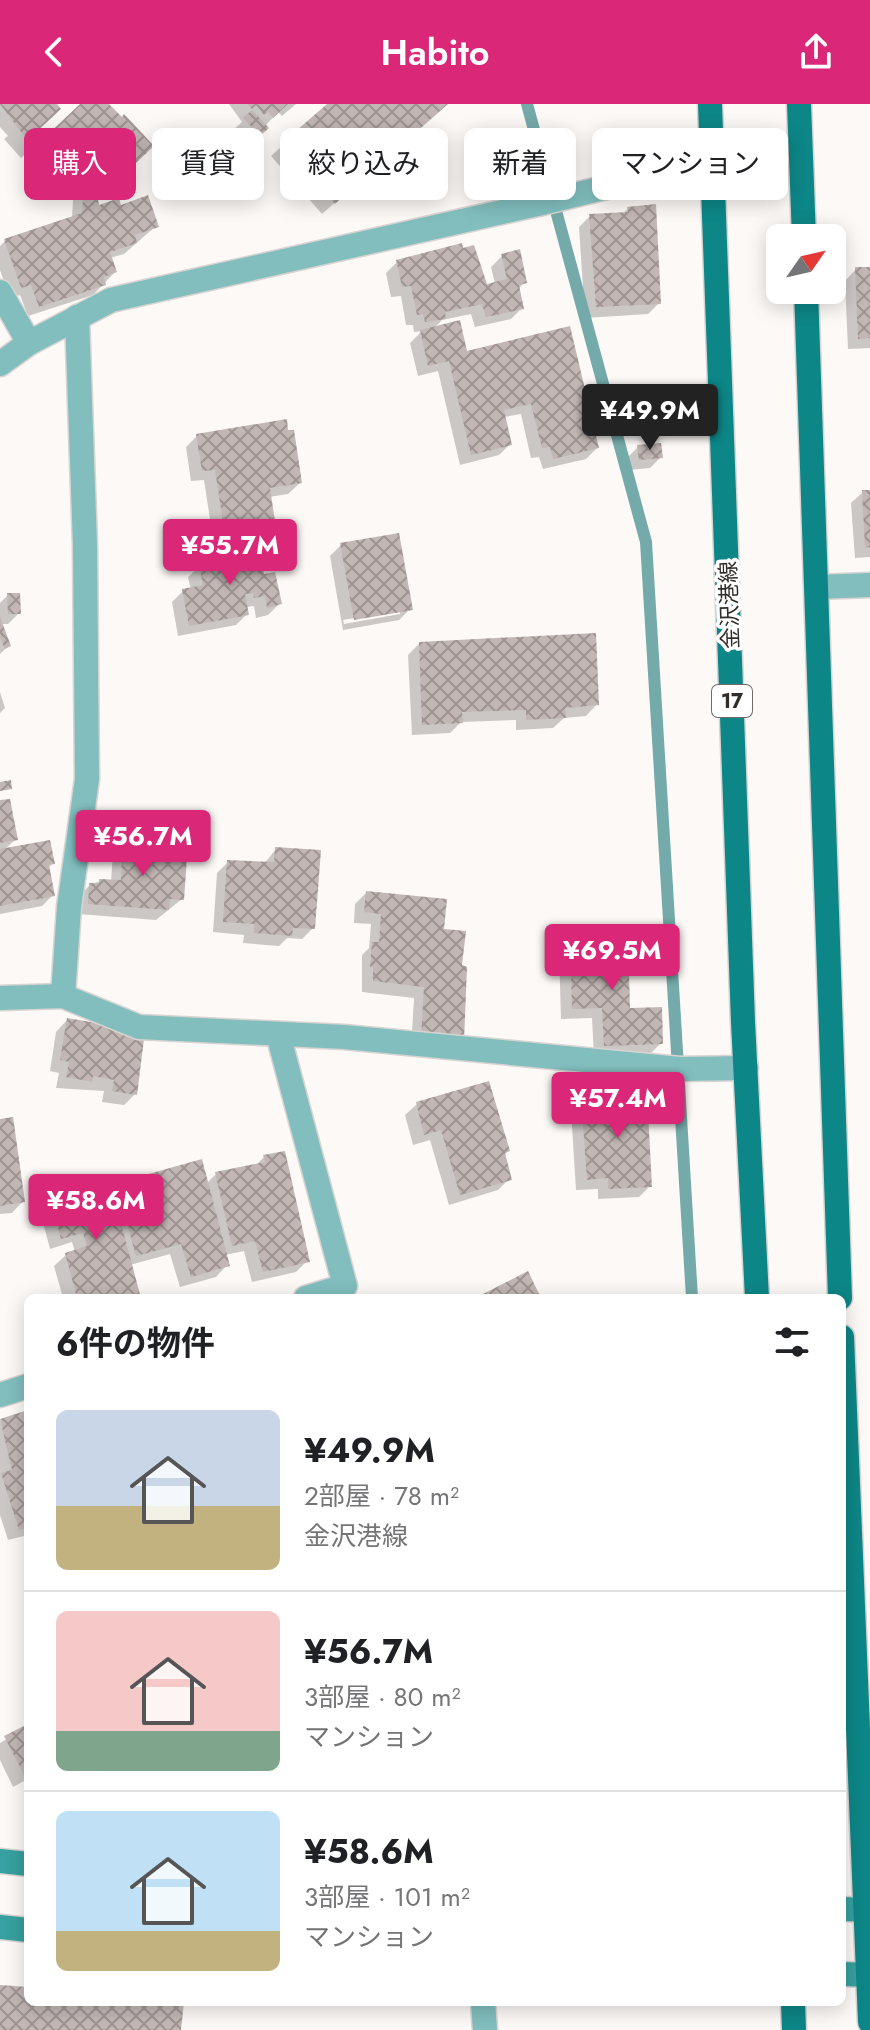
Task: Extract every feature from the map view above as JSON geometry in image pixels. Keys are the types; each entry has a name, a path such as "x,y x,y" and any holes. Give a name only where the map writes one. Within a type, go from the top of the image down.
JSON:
{"main road":[{"name":"金沢港線","path":"710,104 711,128"},
{"path":"799,104 803,224"},
{"name":"金沢港線","path":"714,200 757,1294"},
{"path":"807,304 828,1014 840,1294"},
{"path":"846,1472 859,1909 869,1975 870,2022"},
{"path":"793,2006 794,2030"}],"street":[{"path":"0,364 29,343 111,300 592,190"},
{"path":"0,292 29,343"},
{"path":"63,996 69,907 87,779 85,545 77,317"},
{"path":"817,587 870,585"},
{"path":"0,998 63,996 139,1027 278,1034 668,1068 746,1068"},
{"path":"278,1034 345,1286 319,1294"},
{"path":"0,1395 24,1387"},
{"path":"0,1861 24,1864"},
{"path":"0,1927 24,1930"},
{"path":"846,1974 869,1975"},
{"path":"483,2006 485,2030"}],"building":[{"path":"0,104 57,104 61,109 41,128 24,128 24,136"},
{"path":"80,104 109,104 122,117 124,114 152,144 152,148 136,163 136,128 55,128"},
{"path":"247,104 288,104 273,118 268,111 264,115 256,105 252,109"},
{"path":"327,104 448,104 421,128 299,128"},
{"path":"252,110 269,128 264,132 264,128 252,128 243,118"},
{"path":"148,195 159,227 135,235 137,243 110,252 117,272 104,277 106,285 39,307 31,285 21,288 4,239 82,213 83,200 98,200 99,205 120,200 121,205"},
{"path":"656,204 661,304 596,307 589,214 628,212 627,207"},
{"path":"462,243 463,248 474,245 487,284 507,279 501,254 520,249 527,283 519,285 524,309 486,317 482,304 445,312 446,319 425,322 423,314 417,315 411,286 402,287 396,260"},
{"path":"855,267 870,267 870,338 858,339"},
{"path":"460,320 467,351 570,326 599,448 553,459 550,447 542,448 531,404 504,410 512,445 471,455 449,361 428,366 420,330"},
{"path":"287,419 288,430 294,430 302,483 270,488 276,528 225,535 215,470 202,471 196,434"},
{"path":"661,443 663,458 639,460 637,445"},
{"path":"862,490 870,490 870,547 865,548"},
{"path":"399,533 413,610 354,620 340,543"},
{"path":"259,546 264,574 275,572 282,604 267,608 265,596 254,598 253,593 245,594 249,615 189,626 182,589 203,585 199,564 222,560 221,553"},
{"path":"7,593 20,593 21,614 8,614"},
{"path":"0,617 11,646 5,649 0,637"},
{"path":"596,633 599,705 565,708 566,718 526,720 526,710 462,712 463,723 422,725 419,642"},
{"path":"11,780 12,789 0,791 0,782"},
{"path":"10,799 18,840 0,843 0,800"},
{"path":"123,839 170,842 169,856 187,857 184,900 170,899 169,910 88,904 89,883 99,883 99,879 121,880"},
{"path":"50,840 55,864 49,865 55,896 0,906 0,849"},
{"path":"275,847 321,850 315,929 293,928 292,936 254,933 254,924 223,922 227,860 274,862"},
{"path":"366,891 447,899 444,929 466,931 462,965 467,967 464,1041 421,1038 424,987 373,981 373,967 370,967 372,942 379,942 381,914 364,912"},
{"path":"628,936 630,1008 662,1007 663,1044 604,1046 602,1008 572,1009 570,939"},
{"path":"67,1018 145,1031 137,1095 112,1091 114,1080 93,1076 92,1082 66,1077 69,1062 60,1060"},
{"path":"489,1081 510,1151 505,1153 512,1180 460,1195 441,1130 424,1135 416,1102"},
{"path":"647,1093 652,1187 608,1189 608,1178 587,1180 581,1097"},
{"path":"13,1117 25,1202 0,1206 0,1119"},
{"path":"285,1151 310,1262 263,1272 255,1241 232,1246 215,1172 265,1162 263,1155"},
{"path":"202,1159 230,1266 191,1277 181,1244 136,1256 116,1183"},
{"path":"109,1179 140,1294 76,1294 65,1253 87,1246 83,1233 61,1239 49,1194"},
{"path":"528,1271 539,1294 483,1294"},
{"path":"24,1411 24,1528 19,1530 1,1473 12,1470 0,1419"},
{"path":"24,1726 24,1775 4,1736"},
{"path":"0,1985 24,1987 24,2006 184,2006 181,2030 0,2030"}],"waterway":[{"path":"527,104 646,542 692,1294"}]}
